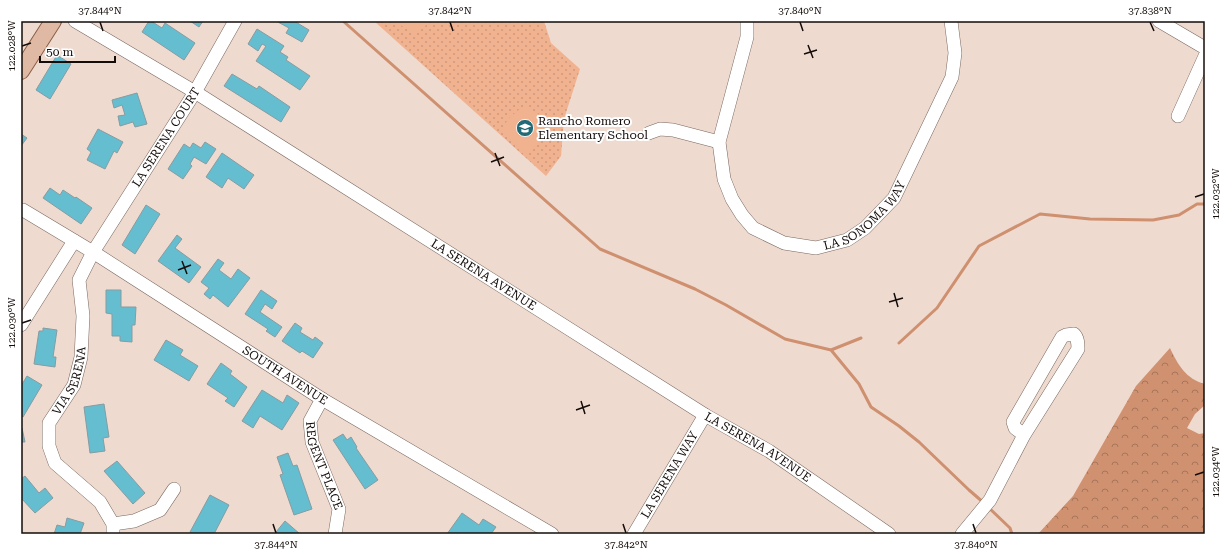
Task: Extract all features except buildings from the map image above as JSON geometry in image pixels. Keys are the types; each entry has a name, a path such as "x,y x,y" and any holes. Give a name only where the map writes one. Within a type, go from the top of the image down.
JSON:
{"main road":[{"path":"21,71 54,21"}],"street":[{"name":"LA SERENA AVENUE","path":"75,21 196,92 706,415 769,451 889,534"},
{"name":"LA SERENA COURT","path":"93,252 196,92 236,21"},
{"name":"LA SONOMA WAY","path":"747,21 747,37 719,142 724,179 732,199 742,215 753,228 784,243 816,248 847,240 865,228 894,198 952,77 955,53 951,21"},
{"path":"1159,21 1205,48"},
{"path":"1178,116 1205,56"},
{"path":"649,133 660,129 673,130 719,142"},
{"name":"SOUTH AVENUE","path":"23,210 93,252 322,399 552,534"},
{"path":"21,325 74,241"},
{"name":"VIA SERENA","path":"93,252 79,280 83,316 81,357 74,385 49,423 49,446 55,463 100,502 113,529"},
{"path":"962,534 987,505 1024,435 1078,349 1078,341 1074,334 1062,337 1013,422 1016,428 1024,435"},
{"name":"REGENT PLACE","path":"322,399 310,421 312,442 339,509 335,534"},
{"name":"LA SERENA WAY","path":"634,534 706,415"},
{"path":"113,529 160,510 174,489"}],"shaded area":[{"name":"Rancho Romero Elementary School","path":"374,21 544,21 551,43 580,69 564,119 561,156 546,176"},
{"path":"392,21 431,21 414,32"},
{"path":"521,108 534,111 544,120 545,129 543,135 532,151 526,152 500,131 509,118"}],"green space":[{"path":"1170,348 1183,370 1193,379 1205,384 1205,405 1195,414 1187,428 1199,434 1205,433 1205,534 1038,534 1073,496 1136,386"}],"waterway":[{"path":"343,21 600,249 695,289 785,339 831,350 861,338"},
{"path":"899,343 937,308 979,246 1040,214 1090,219 1153,220 1179,215 1197,204 1205,204"},
{"path":"831,350 859,384 871,407 919,442 984,503"},
{"path":"988,507 1010,528 1012,534"}],"place":[{"name":"Rancho Romero Elementary School","path":"525,128"}]}
